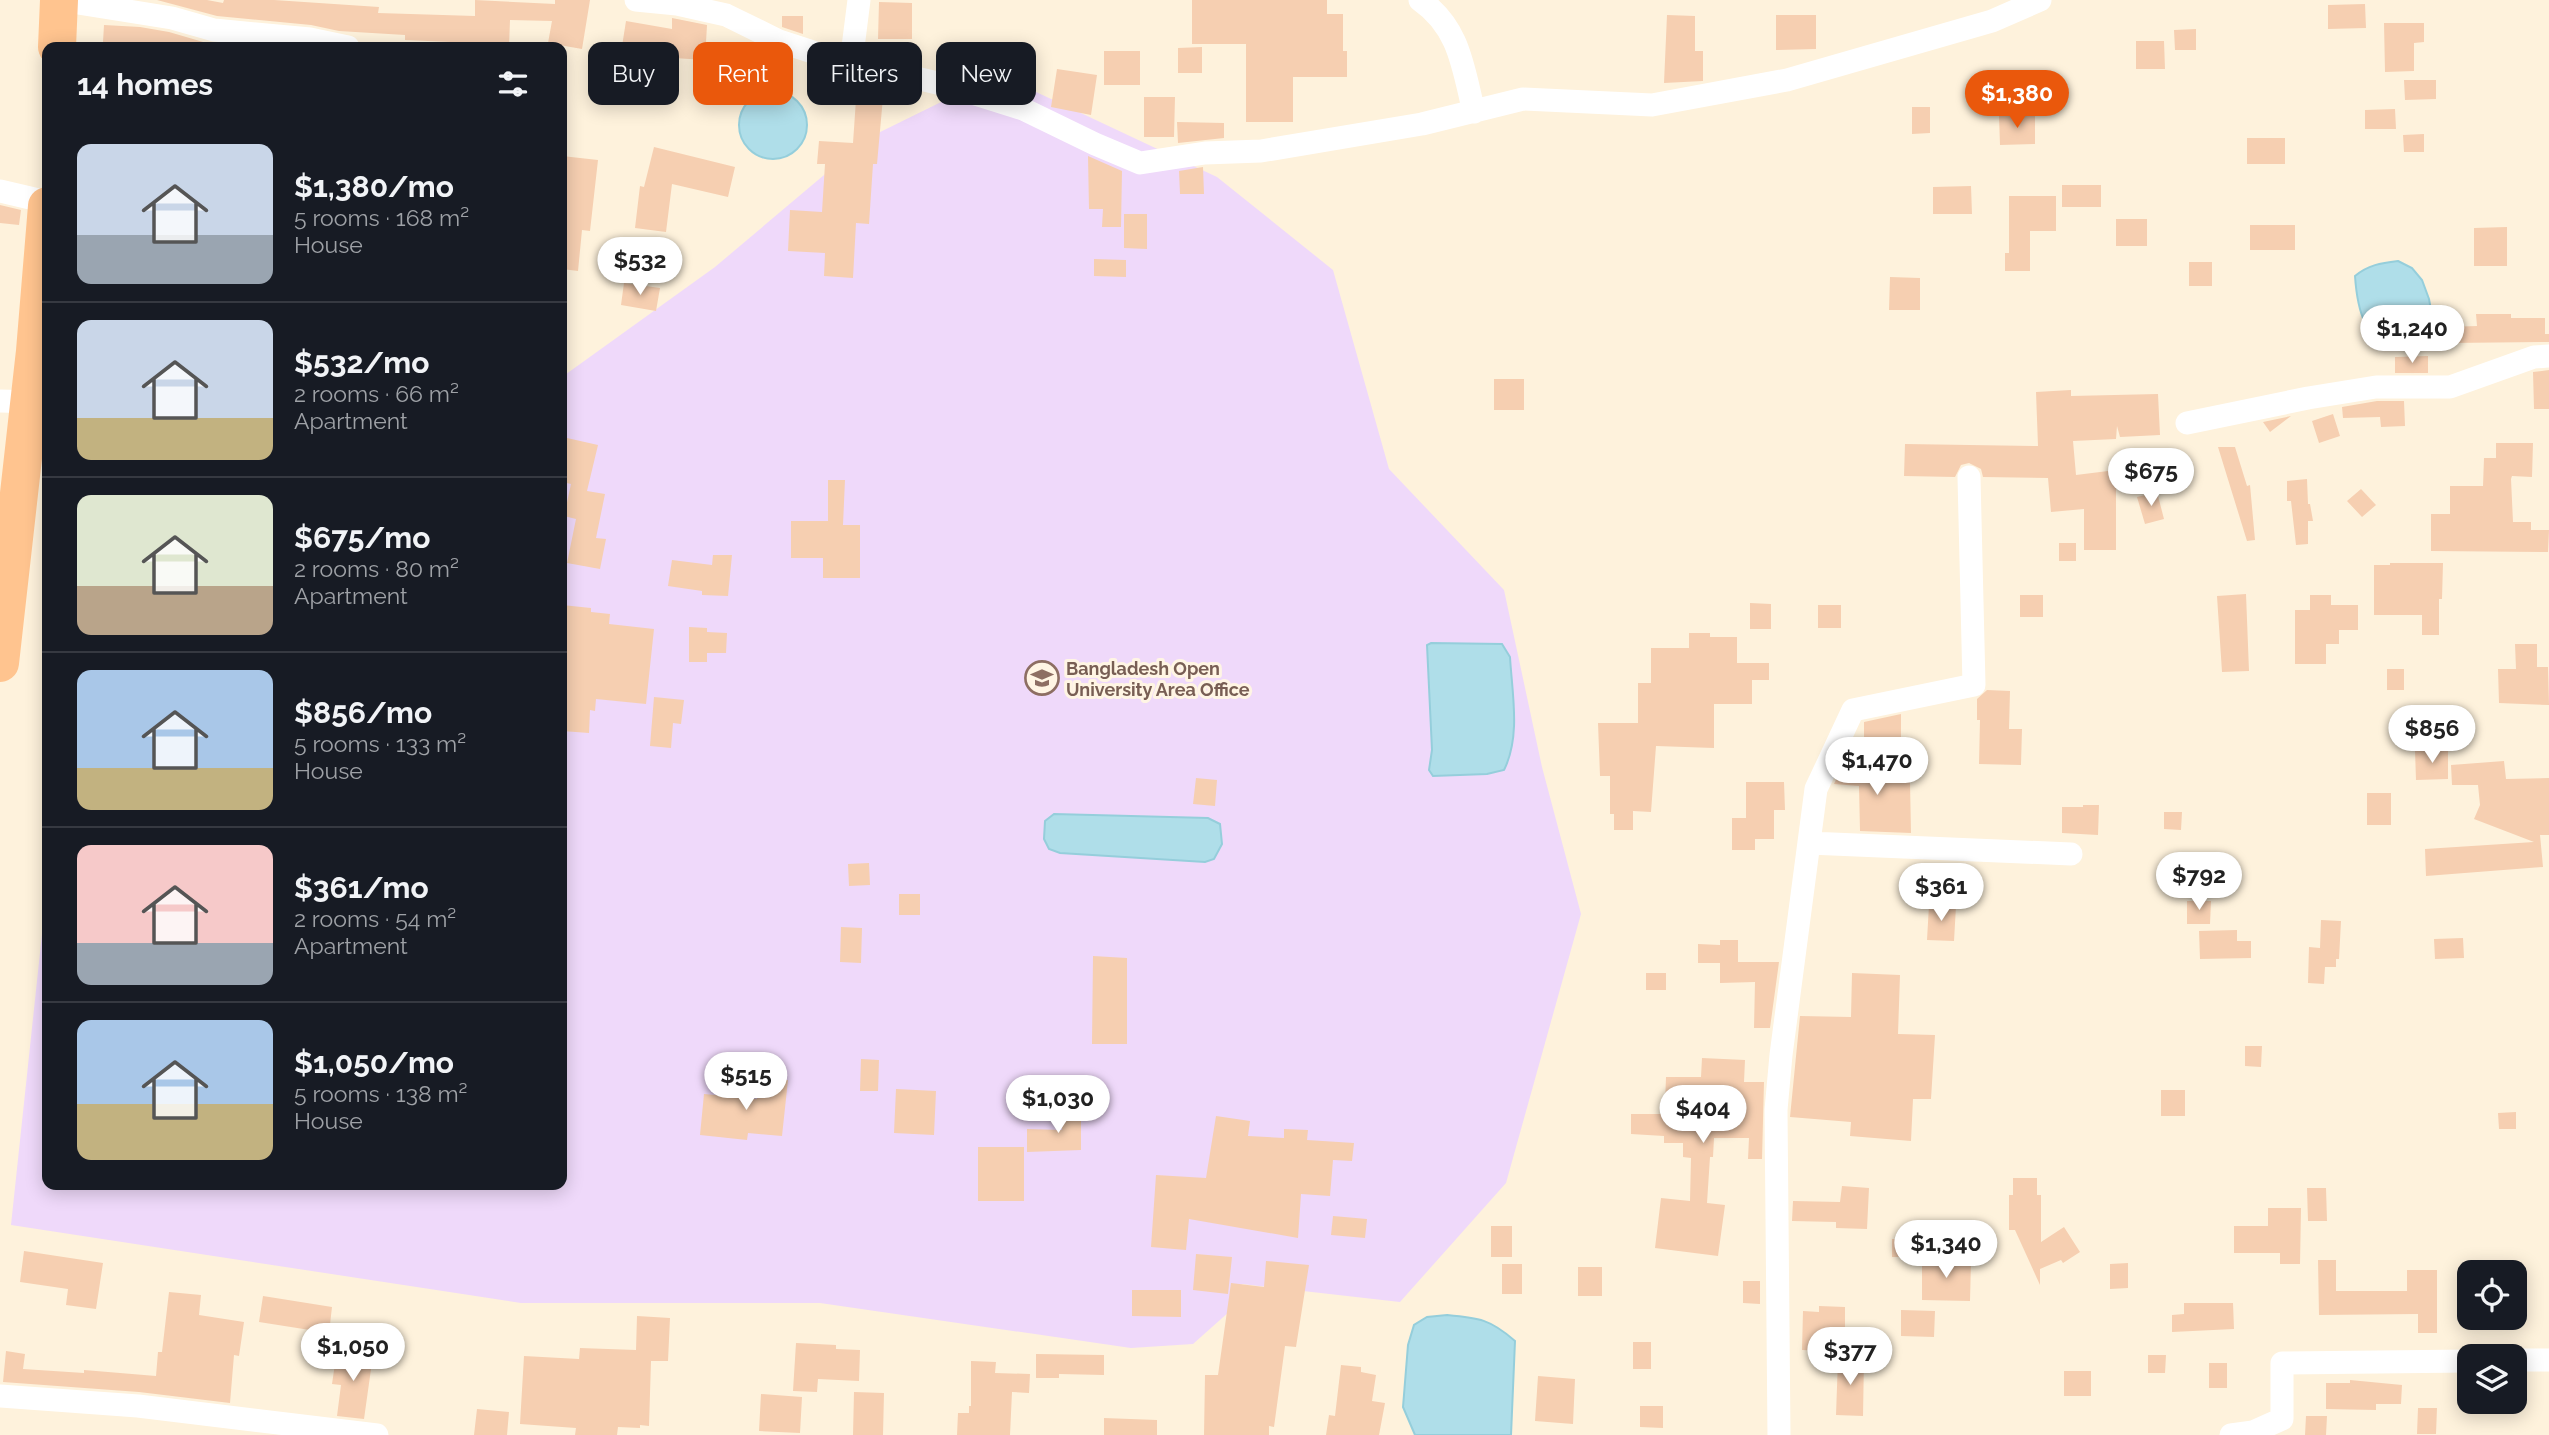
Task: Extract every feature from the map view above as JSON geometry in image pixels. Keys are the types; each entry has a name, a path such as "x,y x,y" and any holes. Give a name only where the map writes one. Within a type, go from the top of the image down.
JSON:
{"highway":[{"path":"57,42 59,0"},
{"path":"0,663 42,251"}],"street":[{"path":"59,0 172,18 214,30 324,42"},
{"path":"636,0 677,4 726,15 779,41 807,50"},
{"path":"854,42 859,0"},
{"path":"1420,0 1437,12 1460,49 1474,112"},
{"path":"922,79 1023,108 1140,163 1205,153 1261,152 1422,124 1523,99 1652,105 1787,80 1992,21 2040,0"},
{"path":"0,191 42,203"},
{"path":"2187,423 2376,387 2450,387 2534,357 2549,356"},
{"path":"1779,1435 1776,1110 1816,789 1853,710 1974,685 1969,477"},
{"path":"1809,843 2071,854"},
{"path":"2527,1360 2549,1360"},
{"path":"2231,1435 2253,1432 2282,1419 2282,1363 2457,1361"},
{"path":"0,1396 138,1406 377,1435"}],"shaded area":[{"name":"Bangladesh Open University Area Office","path":"1036,92 1217,177 1333,270 1389,469 1504,590 1542,767 1581,914 1506,1183 1400,1302 1242,1284 1230,1311 1193,1344 1131,1348 820,1303 521,1303 11,1225 42,934 42,1190 567,1190 567,373 715,267 868,138 936,105 1036,105"}],"water":[{"path":"793,98 801,106 806,118 806,132 801,144 792,153 780,158 766,158 754,153 745,144 740,132 740,118 746,105 793,105"},
{"path":"2398,261 2412,268 2422,280 2429,299 2435,332 2430,342 2405,348 2389,346 2371,333 2361,312 2355,276 2375,265"},
{"path":"1502,644 1510,657 1514,729 1504,770 1487,774 1433,776 1429,770 1432,750 1427,645"},
{"path":"1054,814 1208,818 1220,824 1222,844 1214,859 1205,862 1060,853 1049,849 1044,839 1045,821"},
{"path":"1447,1315 1484,1321 1515,1341 1511,1435 1415,1435 1403,1407 1408,1345 1414,1325 1427,1317"}],"building":[{"path":"157,0 207,0 223,3 224,0 274,0 379,7 378,13 475,16 475,0 555,4 555,0 590,0 582,49 567,46 567,42 548,42 552,21 510,20 509,42 451,42 405,40 405,35 339,31 311,25 217,16"},
{"path":"1192,0 1327,0 1327,14 1343,14 1343,51 1347,51 1347,77 1293,77 1293,122 1246,122 1246,44 1192,44"},
{"path":"879,2 912,3 912,39 878,39"},
{"path":"2365,4 2366,28 2328,29 2328,5"},
{"path":"1667,15 1695,16 1695,51 1703,51 1703,81 1664,83"},
{"path":"1776,15 1816,15 1816,49 1776,50"},
{"path":"782,16 803,16 803,34 782,27"},
{"path":"672,18 707,25 706,42 693,42 693,59 679,58 679,42 623,42 626,21 672,29"},
{"path":"2384,23 2424,23 2424,42 2414,43 2414,71 2385,72"},
{"path":"104,25 140,27 203,42 103,42"},
{"path":"2196,29 2196,50 2175,50 2174,30"},
{"path":"2136,41 2164,41 2165,69 2136,69"},
{"path":"1202,47 1202,73 1178,73 1178,48"},
{"path":"1104,51 1140,51 1140,85 1104,85"},
{"path":"1057,69 1097,75 1091,115 1051,107"},
{"path":"2404,80 2436,80 2436,99 2405,100"},
{"path":"1144,97 1175,97 1174,137 1144,137"},
{"path":"856,105 882,105 877,164 873,164 869,224 856,223 853,278 824,276 825,253 788,251 790,210 822,212 825,164 817,164 819,141 853,143"},
{"path":"1912,107 1930,107 1930,133 1912,134"},
{"path":"2395,109 2396,129 2365,129 2365,110"},
{"path":"1999,116 2035,116 2035,144 2000,145"},
{"path":"1177,122 1224,123 1224,138 1178,143"},
{"path":"2424,134 2424,152 2404,152 2403,135"},
{"path":"2247,138 2285,138 2285,164 2247,164"},
{"path":"654,147 735,167 728,197 672,184 666,232 635,228 640,186 644,187"},
{"path":"1088,156 1122,171 1121,227 1102,227 1103,209 1089,209"},
{"path":"567,157 598,160 590,231 582,230 578,271 567,270"},
{"path":"1203,167 1204,194 1180,194 1179,171"},
{"path":"2062,185 2101,185 2101,207 2062,207"},
{"path":"1971,186 1972,214 1933,214 1933,187"},
{"path":"2009,196 2056,196 2056,231 2030,231 2030,271 2005,271 2005,253 2009,253"},
{"path":"0,205 21,210 19,225 0,223"},
{"path":"1124,214 1147,214 1147,249 1124,248"},
{"path":"2116,219 2147,219 2147,246 2116,246"},
{"path":"2250,225 2295,225 2295,250 2250,250"},
{"path":"2507,227 2507,266 2474,266 2474,228"},
{"path":"1094,259 1126,260 1126,277 1094,276"},
{"path":"2189,262 2212,262 2212,286 2189,286"},
{"path":"1890,277 1920,278 1920,310 1889,310"},
{"path":"624,283 660,288 656,311 621,305"},
{"path":"2476,314 2545,318 2545,334 2549,334 2549,342 2449,343 2448,327 2477,326"},
{"path":"2428,356 2428,373 2395,373 2395,357"},
{"path":"2549,370 2549,409 2534,409 2533,372"},
{"path":"1494,379 1524,379 1524,410 1494,410"},
{"path":"2071,390 2071,396 2158,394 2160,435 2120,437 2117,426 2116,439 2073,441 2076,475 2116,470 2116,550 2084,550 2084,509 2051,512 2048,478 1983,477 1981,469 1969,463 1961,465 1955,477 1904,476 1905,444 2038,446 2036,392"},
{"path":"2377,401 2404,401 2405,426 2381,427 2380,417 2343,418 2342,407"},
{"path":"2333,414 2340,436 2319,443 2312,421"},
{"path":"2291,416 2270,432 2263,422"},
{"path":"567,438 598,445 587,491 605,494 596,538 606,539 600,569 567,563 576,519 567,517 571,484 567,483"},
{"path":"2496,443 2533,443 2532,477 2512,476 2511,479 2513,522 2531,522 2531,530 2549,530 2548,552 2431,551 2431,514 2450,514 2450,486 2483,486 2484,458 2496,458"},
{"path":"2218,447 2235,447 2247,486 2250,485 2255,540 2247,541"},
{"path":"2307,479 2308,504 2313,521 2308,521 2308,544 2296,545 2291,501 2287,501 2287,481"},
{"path":"828,480 845,480 843,525 860,525 860,578 823,578 823,558 791,558 791,521 828,521"},
{"path":"2361,489 2376,505 2362,517 2347,501"},
{"path":"2157,492 2164,519 2145,524 2137,497"},
{"path":"2059,543 2076,543 2076,561 2059,561"},
{"path":"713,555 732,555 728,596 702,595 702,591 668,586 672,560 712,565"},
{"path":"2443,563 2439,635 2422,635 2422,615 2374,615 2374,565"},
{"path":"2246,594 2249,671 2222,672 2217,596"},
{"path":"2020,595 2043,595 2043,617 2020,617"},
{"path":"2310,595 2331,595 2331,605 2358,605 2358,630 2339,630 2339,644 2326,644 2326,664 2295,664 2295,610 2310,610"},
{"path":"1750,603 1771,604 1771,629 1750,629"},
{"path":"1818,605 1841,605 1841,628 1818,628"},
{"path":"567,606 591,608 591,612 610,614 609,624 654,629 646,704 596,699 595,711 590,710 589,733 567,731"},
{"path":"689,627 707,628 707,632 727,633 726,653 707,653 707,662 689,662"},
{"path":"1689,633 1710,633 1710,637 1737,637 1737,663 1769,663 1769,680 1752,680 1752,704 1714,704 1714,748 1656,746 1651,812 1633,811 1633,830 1614,830 1614,814 1610,814 1610,776 1600,776 1598,723 1638,723 1638,683 1651,683 1651,648 1689,648"},
{"path":"2515,644 2537,644 2537,667 2548,667 2549,705 2499,703 2498,669 2516,669"},
{"path":"2387,669 2404,669 2404,690 2387,690"},
{"path":"1987,690 2010,691 2009,729 2022,729 2021,765 1979,764 1980,720 1977,720 1977,699"},
{"path":"654,697 684,700 681,724 673,723 671,748 650,746"},
{"path":"1901,714 1901,740 1864,741 1864,722"},
{"path":"2415,750 2448,750 2448,779 2416,780"},
{"path":"1849,751 1872,752 1871,783 1910,782 1911,833 1860,831 1859,786 1834,784"},
{"path":"2504,761 2506,779 2549,778 2549,835 2540,835 2543,867 2426,876 2425,849 2534,842 2474,819 2480,805 2478,785 2452,785 2451,765"},
{"path":"1196,778 1217,780 1215,806 1193,804"},
{"path":"1746,782 1784,782 1785,810 1774,810 1774,839 1755,839 1755,850 1732,850 1732,818 1746,818"},
{"path":"2367,793 2391,793 2391,825 2367,825"},
{"path":"2099,805 2098,835 2062,833 2062,807"},
{"path":"2164,812 2182,812 2181,830 2164,829"},
{"path":"869,863 870,885 849,886 848,864"},
{"path":"899,894 920,894 920,915 899,915"},
{"path":"2187,901 2211,901 2210,924 2187,924"},
{"path":"1929,905 1956,906 1954,941 1927,940"},
{"path":"2321,920 2341,921 2339,959 2336,959 2336,967 2325,967 2324,984 2308,983 2309,947 2320,948"},
{"path":"841,927 862,928 861,963 840,962"},
{"path":"2237,930 2237,941 2251,941 2251,958 2200,959 2199,931"},
{"path":"2463,938 2464,958 2435,959 2434,939"},
{"path":"1720,940 1738,940 1738,962 1779,962 1770,1028 1754,1028 1755,982 1720,983 1720,963 1698,963 1698,944 1720,945"},
{"path":"1093,956 1127,958 1127,1044 1092,1044"},
{"path":"1646,973 1666,973 1666,990 1646,990"},
{"path":"1852,973 1900,975 1898,1034 1935,1035 1931,1099 1913,1099 1911,1141 1850,1136 1851,1122 1790,1117 1800,1016 1851,1017"},
{"path":"2245,1046 2262,1046 2261,1067 2245,1066"},
{"path":"1702,1058 1745,1060 1744,1082 1764,1082 1762,1159 1748,1159 1749,1138 1714,1138 1707,1203 1725,1205 1718,1256 1655,1248 1661,1198 1690,1201 1691,1158 1683,1157 1683,1143 1664,1143 1664,1136 1631,1134 1631,1114 1661,1114 1661,1105 1665,1105 1666,1077 1701,1077"},
{"path":"861,1059 879,1060 878,1091 860,1091"},
{"path":"760,1077 788,1080 782,1136 748,1133 747,1140 700,1135 704,1094 757,1099"},
{"path":"896,1089 936,1091 934,1135 894,1133"},
{"path":"2161,1090 2185,1090 2185,1116 2161,1116"},
{"path":"1062,1108 1081,1108 1081,1150 1027,1152 1027,1129 1062,1130"},
{"path":"2516,1112 2516,1129 2499,1129 2498,1113"},
{"path":"1216,1116 1250,1121 1248,1136 1284,1138 1284,1129 1308,1130 1307,1140 1354,1143 1352,1161 1333,1160 1330,1196 1301,1194 1298,1238 1189,1219 1186,1250 1151,1247 1156,1175 1206,1178"},
{"path":"978,1147 1024,1147 1024,1201 978,1201"},
{"path":"2013,1178 2037,1178 2037,1195 2041,1195 2041,1242 2064,1227 2080,1252 2063,1263 2061,1260 2040,1269 2040,1285 2015,1230 2009,1230 2009,1195 2013,1195"},
{"path":"1842,1186 1869,1188 1867,1229 1836,1228 1836,1222 1792,1221 1793,1201 1840,1202"},
{"path":"2307,1188 2326,1188 2327,1221 2308,1221"},
{"path":"2268,1208 2301,1208 2300,1264 2280,1264 2280,1253 2234,1253 2234,1226 2268,1226"},
{"path":"1333,1216 1367,1219 1365,1238 1331,1235"},
{"path":"1491,1226 1512,1226 1512,1257 1491,1257"},
{"path":"1892,1239 1911,1239 1911,1257 1892,1257"},
{"path":"24,1251 103,1263 96,1309 66,1305 68,1289 20,1282"},
{"path":"1196,1254 1232,1257 1228,1294 1193,1290"},
{"path":"1922,1260 1971,1261 1970,1301 1922,1300"},
{"path":"2318,1260 2336,1260 2336,1291 2407,1291 2407,1270 2437,1270 2437,1333 2418,1333 2418,1314 2319,1315"},
{"path":"1266,1261 1309,1265 1296,1347 1285,1346 1274,1427 1269,1426 1269,1435 1204,1435 1205,1375 1218,1375 1231,1283 1264,1287"},
{"path":"2128,1263 2128,1288 2110,1289 2110,1264"},
{"path":"1502,1264 1522,1264 1522,1294 1502,1294"},
{"path":"1578,1267 1602,1267 1602,1296 1578,1296"},
{"path":"1743,1281 1760,1281 1760,1304 1743,1303"},
{"path":"1132,1290 1181,1290 1181,1317 1132,1316"},
{"path":"169,1292 201,1295 199,1315 244,1322 239,1356 234,1355 230,1403 139,1392 3,1382 6,1351 25,1354 23,1369 84,1373 84,1370 156,1376 158,1352 162,1352"},
{"path":"263,1296 332,1307 329,1333 259,1322"},
{"path":"2184,1303 2233,1303 2234,1329 2172,1332 2172,1315 2184,1314"},
{"path":"1819,1306 1845,1307 1845,1352 1802,1350 1803,1311 1819,1312"},
{"path":"1901,1310 1935,1311 1934,1337 1901,1336"},
{"path":"637,1316 670,1318 668,1361 651,1361 649,1426 618,1427 617,1435 575,1435 576,1428 520,1424 524,1356 579,1359 580,1348 636,1350"},
{"path":"1633,1342 1651,1342 1651,1369 1633,1369"},
{"path":"796,1343 836,1345 836,1349 860,1350 859,1381 818,1379 817,1392 793,1391"},
{"path":"337,1350 373,1355 364,1419 337,1416 341,1385 332,1384"},
{"path":"1036,1354 1104,1355 1104,1375 1059,1374 1059,1378 1036,1378"},
{"path":"2148,1355 2166,1355 2165,1373 2148,1373"},
{"path":"1838,1359 1864,1359 1863,1416 1836,1415"},
{"path":"971,1361 996,1362 995,1373 1030,1374 1029,1393 1012,1392 1010,1435 957,1435 958,1413 969,1413 971,1406"},
{"path":"2209,1363 2227,1363 2227,1388 2209,1388"},
{"path":"1341,1365 1361,1367 1361,1372 1376,1375 1372,1401 1385,1403 1379,1435 1326,1435 1329,1415 1335,1416"},
{"path":"2064,1371 2091,1371 2091,1396 2064,1396"},
{"path":"1538,1376 1575,1379 1573,1424 1535,1421"},
{"path":"2350,1380 2402,1385 2401,1404 2376,1404 2376,1410 2326,1409 2326,1383 2350,1383"},
{"path":"854,1392 884,1393 883,1435 853,1435"},
{"path":"761,1394 802,1397 800,1433 759,1431"},
{"path":"1640,1406 1663,1406 1663,1428 1640,1427"},
{"path":"2418,1408 2437,1408 2436,1434 2417,1434"},
{"path":"477,1409 509,1412 507,1435 474,1435"},
{"path":"2306,1416 2327,1416 2326,1435 2305,1435"},
{"path":"1104,1418 1157,1420 1157,1435 1104,1435"}],"place":[{"name":"Bangladesh Open University Area Office","path":"1042,678"}]}
